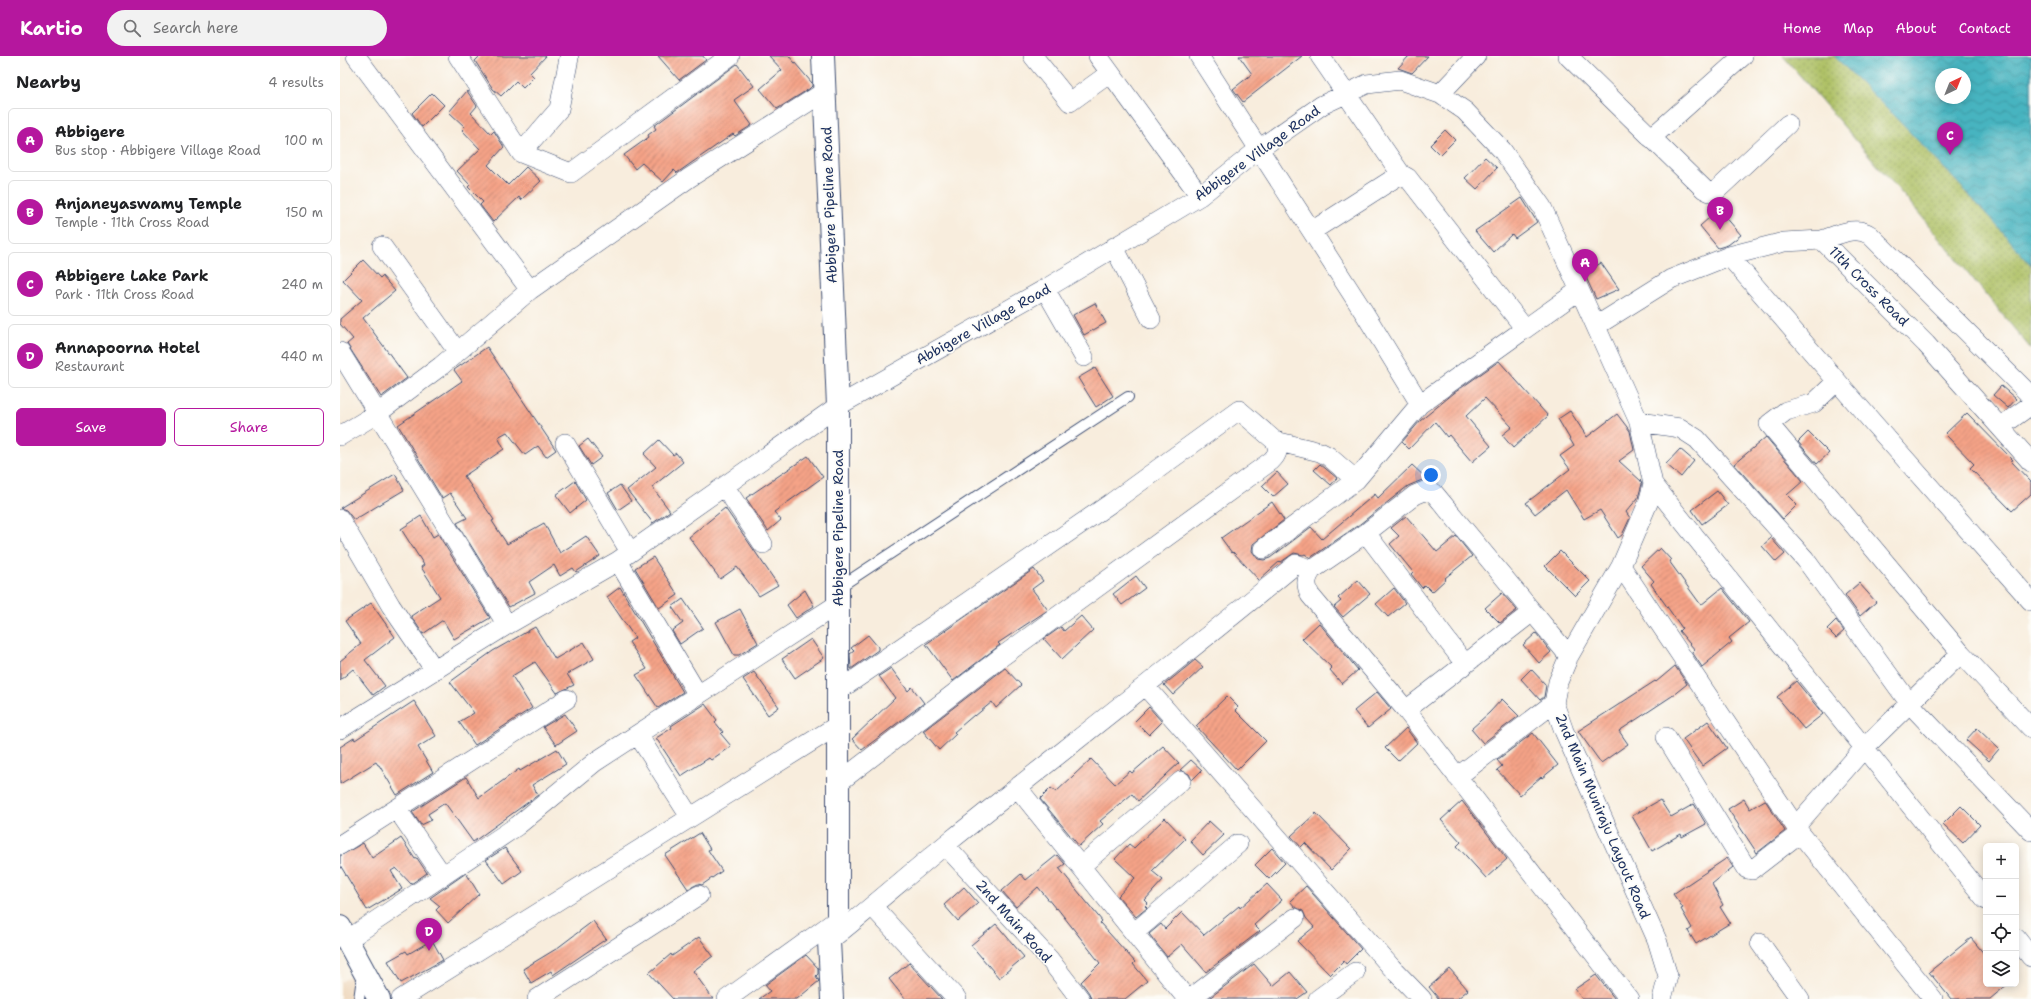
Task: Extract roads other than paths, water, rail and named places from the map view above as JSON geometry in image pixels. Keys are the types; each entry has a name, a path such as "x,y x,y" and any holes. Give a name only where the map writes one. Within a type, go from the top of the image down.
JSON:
{"street":[{"path":"356,56 530,290"},
{"path":"458,56 522,153 571,173 730,56"},
{"name":"Abbigere Pipeline Road","path":"823,56 838,406 838,919 829,941 832,998"},
{"path":"1033,56 1070,102 1110,73"},
{"path":"1098,56 1200,196"},
{"path":"1199,56 1312,231 1420,404"},
{"path":"1320,56 1347,93 1401,174 1408,178 1525,329"},
{"path":"1440,94 1476,56"},
{"path":"1651,138 1742,56"},
{"path":"522,153 559,109 569,57"},
{"path":"1576,58 1651,138 1704,189 1710,192 1715,192 1788,124"},
{"name":"Abbigere Village Road","path":"340,729 434,669 624,557 838,406 1045,289 1200,196 1259,149 1322,105 1367,84 1400,80 1440,94 1465,111 1502,150 1542,207 1578,291 1596,326"},
{"path":"340,436 378,413 441,366 530,290 689,178 824,92"},
{"path":"1312,231 1401,174"},
{"path":"1822,240 1854,230 1863,230 1870,235 2031,396"},
{"name":"11th Cross Road","path":"1596,326 1670,278 1729,256 1784,242 1822,240 1926,344 2031,462"},
{"path":"382,246 457,351"},
{"path":"1114,247 1151,319"},
{"path":"1729,256 1837,381 2031,600"},
{"path":"1045,289 1084,357"},
{"path":"1263,550 1356,480 1420,404 1578,291"},
{"name":"2nd Main Muniraju Layout Road","path":"1596,326 1639,422 1653,484 1648,503 1621,566 1569,656 1558,682 1554,703 1657,940 1668,976 1662,999"},
{"path":"340,352 507,625"},
{"path":"1837,381 1814,403 1786,411 1769,424 1961,654 2031,728"},
{"path":"2000,427 2031,404"},
{"path":"838,691 1111,503 1239,410 1275,440 1320,452 1328,456 1356,480"},
{"path":"1639,422 1680,428 1697,439 1805,559 1910,704 2031,831"},
{"path":"838,784 1000,658 1271,461 1278,454 1278,448 1275,440"},
{"path":"565,443 698,695"},
{"path":"1653,484 1983,896"},
{"path":"725,486 763,544"},
{"path":"1569,656 1531,612 1434,493 1427,490 1415,495 1366,533 1312,570 1306,584 1310,595 1406,710 1629,999"},
{"path":"340,518 391,606 434,669"},
{"path":"1366,533 1465,664"},
{"path":"829,941 873,907 945,845 1146,687 1296,564 1312,570"},
{"path":"1621,566 1798,830 1933,999"},
{"path":"379,999 343,934 443,876 517,826 595,762 698,695 838,596"},
{"path":"1406,710 1531,612"},
{"path":"1666,737 1747,869 1752,870 1798,830 1865,747 1961,654"},
{"path":"1146,687 1392,968 1422,999"},
{"path":"340,845 566,700"},
{"path":"1457,777 1554,703"},
{"path":"401,999 838,725"},
{"path":"638,735 690,817"},
{"path":"1080,866 1181,780"},
{"path":"1017,788 1135,932 1187,999"},
{"path":"397,809 443,876"},
{"path":"1135,932 1238,844"},
{"name":"2nd Main Road","path":"945,845 1050,960 1080,999"},
{"path":"537,999 699,895"},
{"path":"873,907 957,999"},
{"path":"1190,999 1295,918"},
{"path":"727,999 838,919"},
{"path":"2019,942 2031,957"},
{"path":"1760,943 1800,999"},
{"path":"1318,999 1355,972"}],"lane":[{"path":"838,596 1128,398"},
{"path":"359,999 361,986 368,978"}],"water":[{"path":"1834,56 2031,56 2031,265 1959,184 1910,132"}],"place":[{"name":"Abbigere Lake Park","path":"1950,155"},
{"name":"Anjaneyaswamy Temple","path":"1720,230"},
{"name":"Abbigere","path":"1585,282"},
{"name":"Annapoorna Hotel","path":"429,951"}]}
